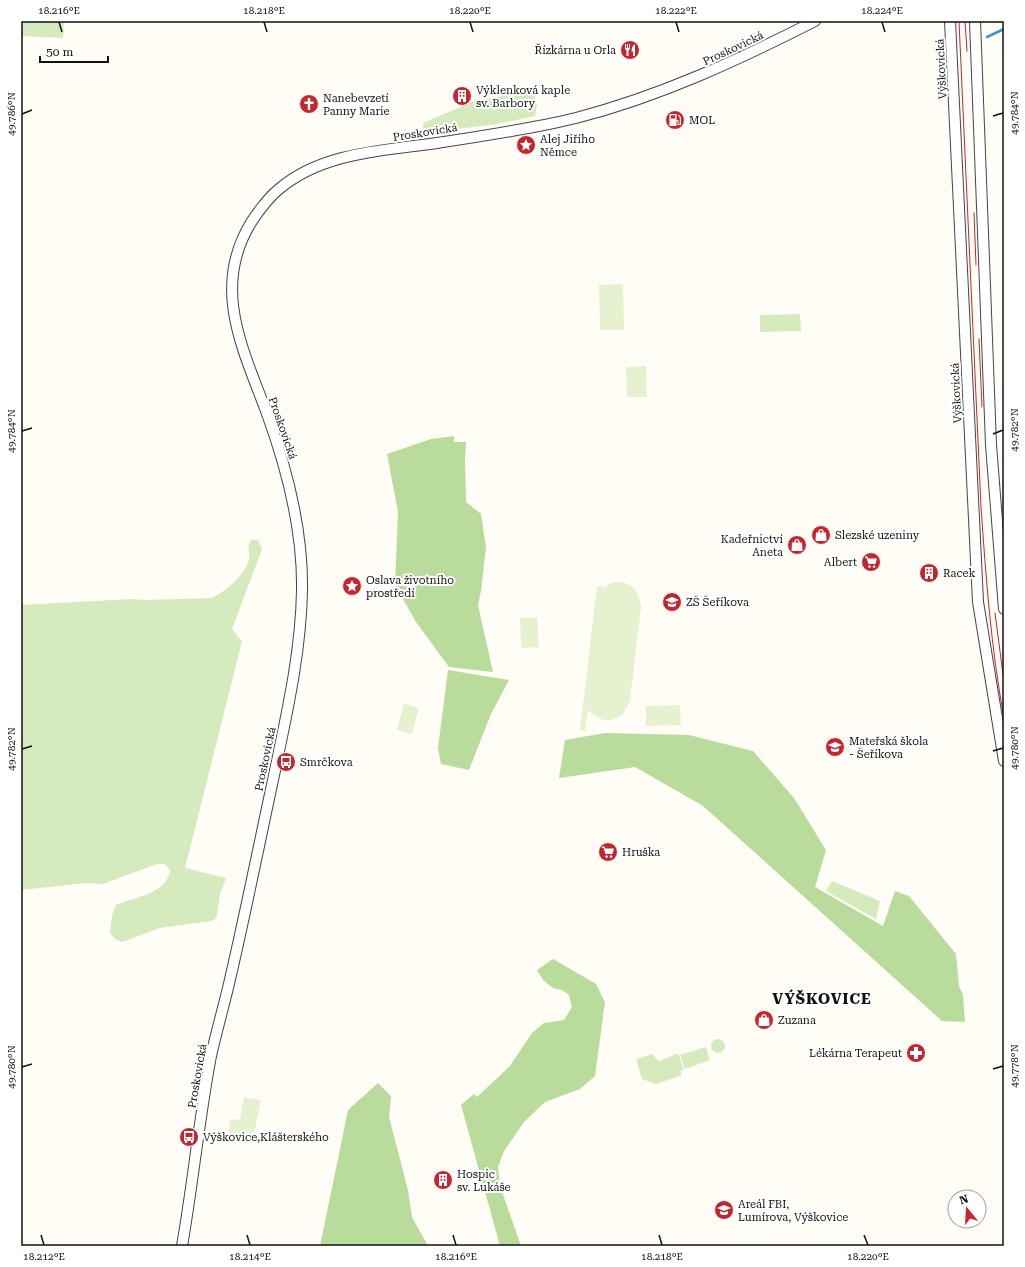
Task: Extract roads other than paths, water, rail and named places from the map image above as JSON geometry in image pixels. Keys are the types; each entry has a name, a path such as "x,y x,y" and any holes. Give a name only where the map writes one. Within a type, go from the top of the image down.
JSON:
{"street":[{"name":"Proskovická","path":"182,1246 211,1057 233,965 286,721 298,655 301,607 302,587 300,544 289,484 267,416 241,345 232,307 234,266 242,238 260,210 272,195 296,176 323,163 339,158 510,131 570,119 612,108 651,95 729,64 815,21"},
{"name":"Výškovická","path":"950,21 978,602 1004,761"},
{"path":"975,21 991,445 1004,609"}],"waterway":[{"path":"987,37 1004,29"}],"tram line":[{"path":"959,21 981,507 992,639 1004,718"},
{"path":"965,21 967,51"},
{"path":"974,213 976,265"},
{"path":"979,339 982,407"},
{"path":"995,613 1004,682"}],"place":[{"name":"Řízkárna u Orla","path":"630,50"},
{"name":"Výklenková kaple sv. Barbory","path":"462,96"},
{"name":"Nanebevzetí Panny Marie","path":"309,104"},
{"name":"MOL","path":"675,120"},
{"name":"Alej Jiřího Němce","path":"526,145"},
{"name":"Slezské uzeniny","path":"821,535"},
{"name":"Kadeřnictví Aneta","path":"797,545"},
{"name":"Albert","path":"871,562"},
{"name":"Racek","path":"929,573"},
{"name":"Oslava životního prostředí","path":"352,586"},
{"name":"ZŠ Šeříkova","path":"672,602"},
{"name":"Mateřská škola - Šeříkova","path":"835,747"},
{"name":"Smrčkova","path":"286,762"},
{"name":"Hruška","path":"608,852"},
{"name":"Zuzana","path":"764,1020"},
{"name":"Lékárna Terapeut","path":"916,1053"},
{"name":"Výškovice,Klášterského","path":"189,1137"},
{"name":"Hospic sv. Lukáše","path":"443,1180"},
{"name":"Areál FBI, Lumírova, Výškovice","path":"724,1210"}],"district":[{"name":"VÝŠKOVICE","path":"822,999"}]}
